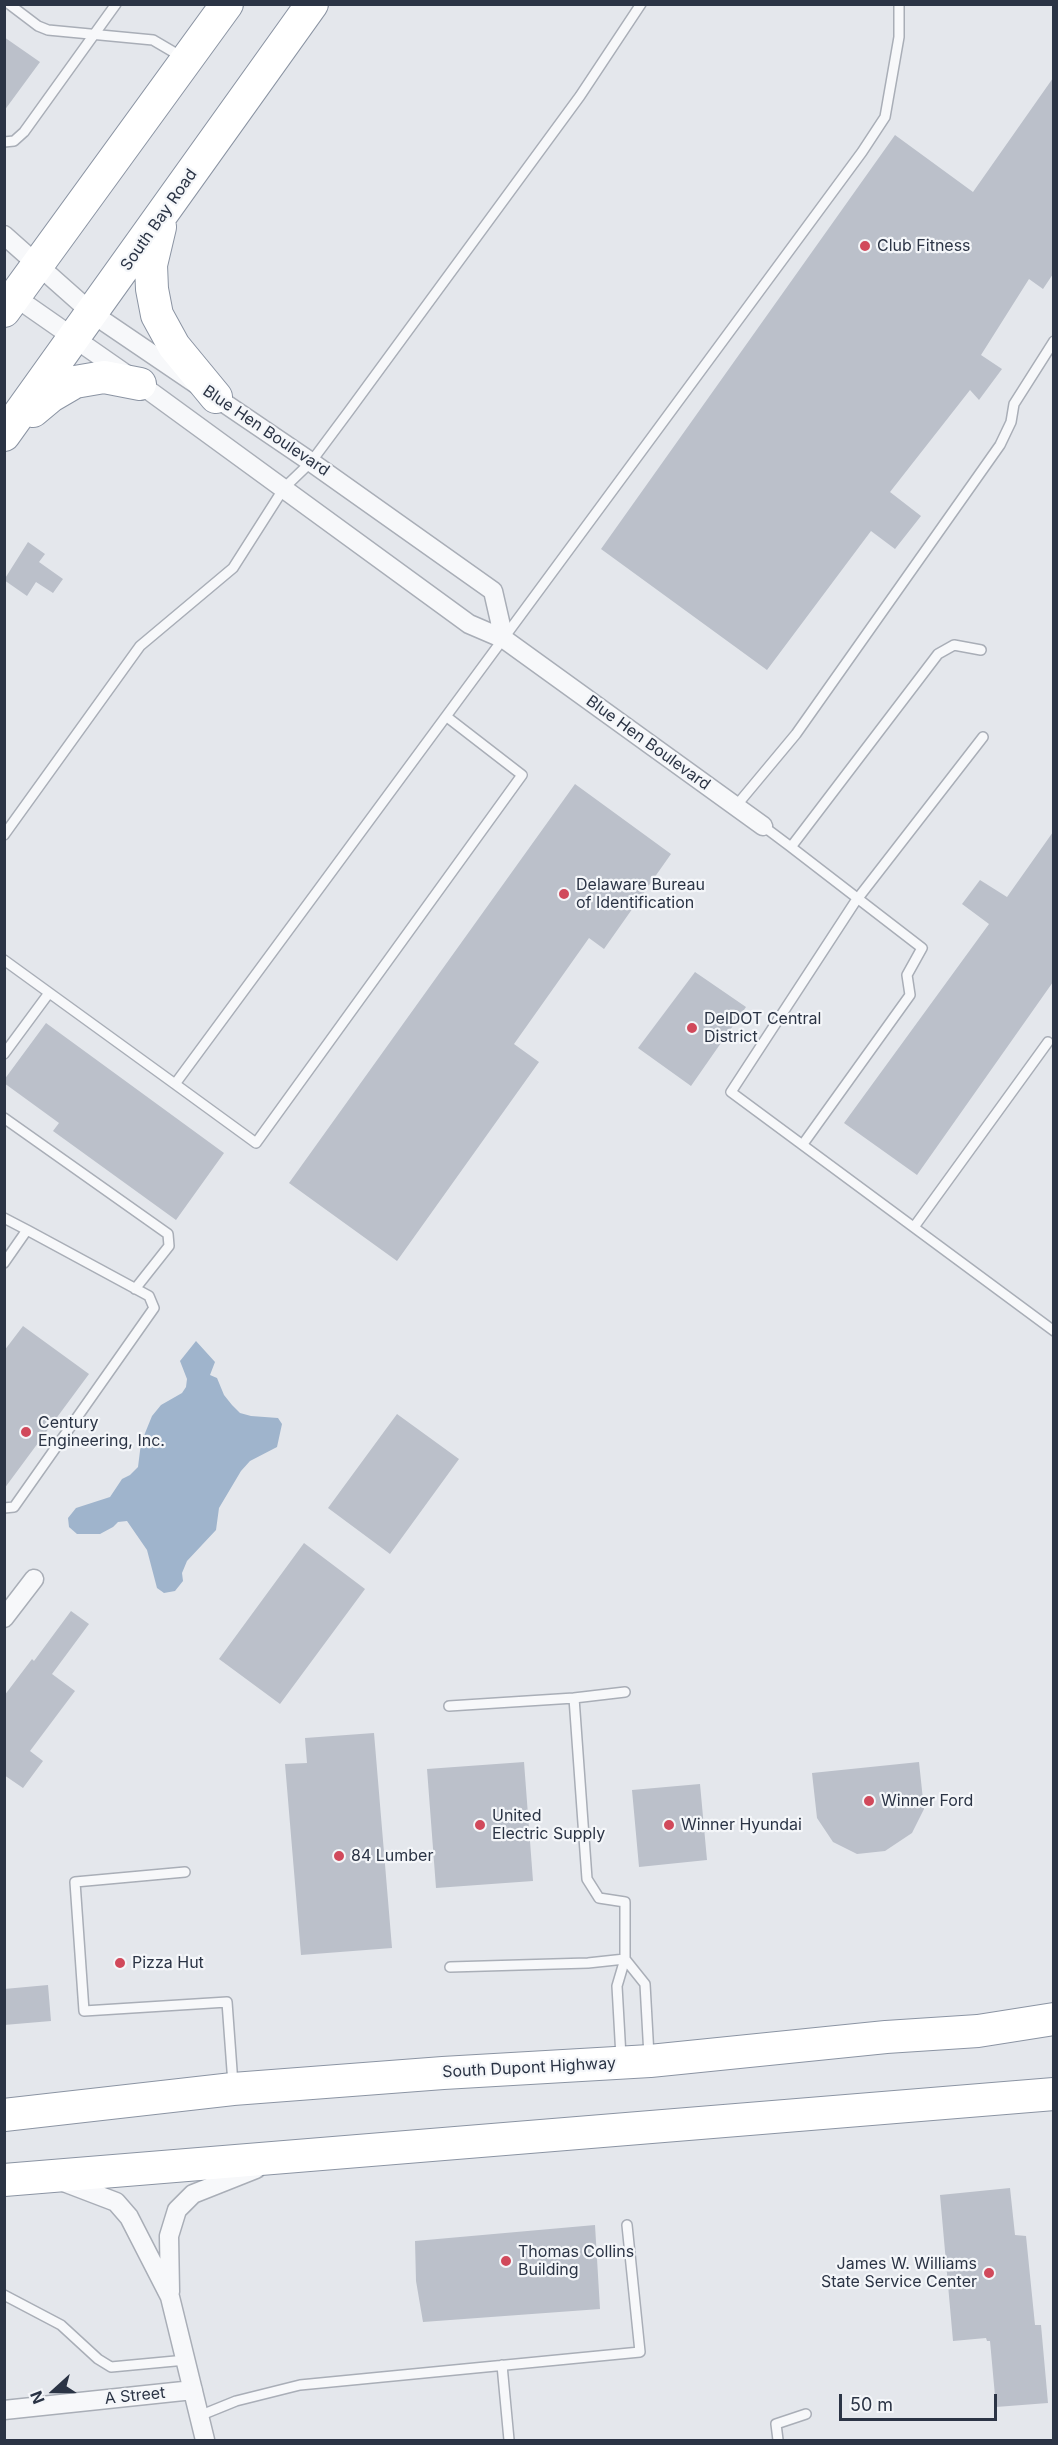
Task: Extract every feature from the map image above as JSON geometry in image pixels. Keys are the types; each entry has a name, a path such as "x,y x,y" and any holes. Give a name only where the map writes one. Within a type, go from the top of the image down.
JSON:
{"highway":[{"path":"8,299 38,266 227,4"},
{"path":"283,44 303,4"},
{"name":"South Bay Road","path":"5,435 312,4"},
{"path":"165,212 154,244 151,265 152,289 157,315 174,346 216,397"},
{"path":"5,435 51,396 75,382 104,377 140,384"},
{"name":"South Dupont Highway","path":"4,2115 233,2089 443,2073 636,2062 886,2037 978,2031 1053,2019"},
{"path":"978,2031 1053,2034"},
{"path":"4,2180 1041,2095 1053,2073"}],"street":[{"name":"Blue Hen Boulevard","path":"4,235 38,266 84,326 140,384 469,624 504,639 763,826"},
{"name":"Blue Hen Boulevard","path":"8,299 84,326 216,397 311,462 493,591 504,639"},
{"path":"4,1618 34,1579"},
{"path":"205,2440 170,2296 169,2236 177,2210 193,2194 284,2158"},
{"path":"50,2177 116,2202 129,2217 170,2296"},
{"name":"A Street","path":"4,2410 193,2390"}],"lane":[{"path":"9,4 38,26 48,30 153,40 187,60"},
{"path":"4,142 14,141 24,132 116,4"},
{"path":"4,835 140,646 233,568 284,488 311,462 580,96 641,4"},
{"path":"175,1084 883,121 895,69 899,37 899,4"},
{"path":"736,806 796,734 1000,445 1011,422 1014,404 1053,341"},
{"path":"791,847 938,654 954,645 981,650"},
{"path":"4,960 256,1143 522,775 447,717"},
{"path":"983,737 857,899 731,1092 1053,1331"},
{"path":"763,826 921,948 907,975 910,995 803,1144"},
{"path":"4,1054 49,993"},
{"path":"914,1227 1048,1042"},
{"path":"4,1118 168,1234 169,1246 135,1289"},
{"path":"4,1218 149,1296 154,1308 14,1507 4,1508"},
{"path":"4,1263 27,1230"},
{"path":"449,1706 574,1698 625,1692"},
{"path":"574,1698 587,1879 599,1898 625,1902 625,1959 617,1986 636,2062"},
{"path":"185,1872 75,1882 84,2011 227,2002 233,2089"},
{"path":"450,1967 588,1963 625,1959"},
{"path":"625,1959 645,1984 636,2062"},
{"path":"199,2416 236,2401 300,2385 640,2352 627,2225"},
{"path":"4,2295 61,2325 111,2367 186,2360"},
{"path":"502,2365 509,2440"},
{"path":"778,2440 776,2424 806,2414"}],"water":[{"path":"196,1341 215,1362 210,1375 217,1378 224,1395 240,1413 278,1418 282,1424 277,1447 250,1461 241,1471 219,1508 216,1530 187,1561 182,1573 183,1581 175,1591 164,1593 157,1588 147,1550 127,1521 118,1522 100,1534 77,1534 69,1527 68,1518 76,1508 110,1497 122,1479 138,1467 141,1443 152,1416 161,1405 182,1393 186,1387 187,1379 180,1361"}],"building":[{"path":"4,37 40,62 4,111"},
{"path":"1053,78 1053,274 1043,289 1029,279 981,355 1002,369 979,400 970,390 890,492 921,516 895,549 871,531 767,670 601,549 895,135 973,192"},
{"path":"28,542 45,554 39,562 63,579 53,593 36,582 27,596 4,580"},
{"path":"575,784 671,854 604,949 589,938 514,1044 539,1062 397,1261 289,1183"},
{"path":"1053,832 1053,982 917,1175 844,1123 989,924 962,904 980,880 1007,897"},
{"name":"DelDOT Central District","path":"695,972 746,1007 691,1086 638,1048"},
{"path":"46,1023 224,1153 176,1220 53,1131 59,1123 4,1083"},
{"name":"Century Engineering, Inc.","path":"23,1326 89,1374 4,1489 4,1351"},
{"path":"397,1414 459,1459 390,1554 328,1508"},
{"path":"304,1543 365,1589 280,1704 219,1659"},
{"path":"71,1611 89,1624 52,1674 75,1691 30,1751 43,1761 23,1788 4,1775 4,1696 32,1659 34,1661"},
{"name":"84 Lumber","path":"374,1733 392,1948 301,1955 285,1764 307,1763 305,1738"},
{"name":"United Electric Supply","path":"524,1762 533,1881 436,1888 427,1769"},
{"path":"919,1762 924,1809 912,1833 885,1851 857,1854 833,1842 817,1818 812,1773"},
{"name":"Winner Hyundai","path":"700,1784 707,1860 639,1867 632,1790"},
{"path":"48,1985 51,2021 4,2025 4,1989"},
{"name":"James W. Williams State Service Center","path":"1010,2188 1015,2235 1026,2236 1035,2325 1041,2325 1048,2403 996,2407 990,2341 986,2338 953,2341 940,2195"},
{"name":"Thomas Collins Building","path":"595,2225 600,2309 423,2322 416,2281 415,2241"}],"place":[{"name":"Club Fitness","path":"865,246"},
{"name":"Delaware Bureau of Identification","path":"564,894"},
{"name":"DelDOT Central District","path":"692,1028"},
{"name":"Century Engineering, Inc.","path":"26,1432"},
{"name":"Winner Ford","path":"869,1801"},
{"name":"United Electric Supply","path":"480,1825"},
{"name":"Winner Hyundai","path":"669,1825"},
{"name":"84 Lumber","path":"339,1856"},
{"name":"Pizza Hut","path":"120,1963"},
{"name":"Thomas Collins Building","path":"506,2261"},
{"name":"James W. Williams State Service Center","path":"989,2273"}]}
